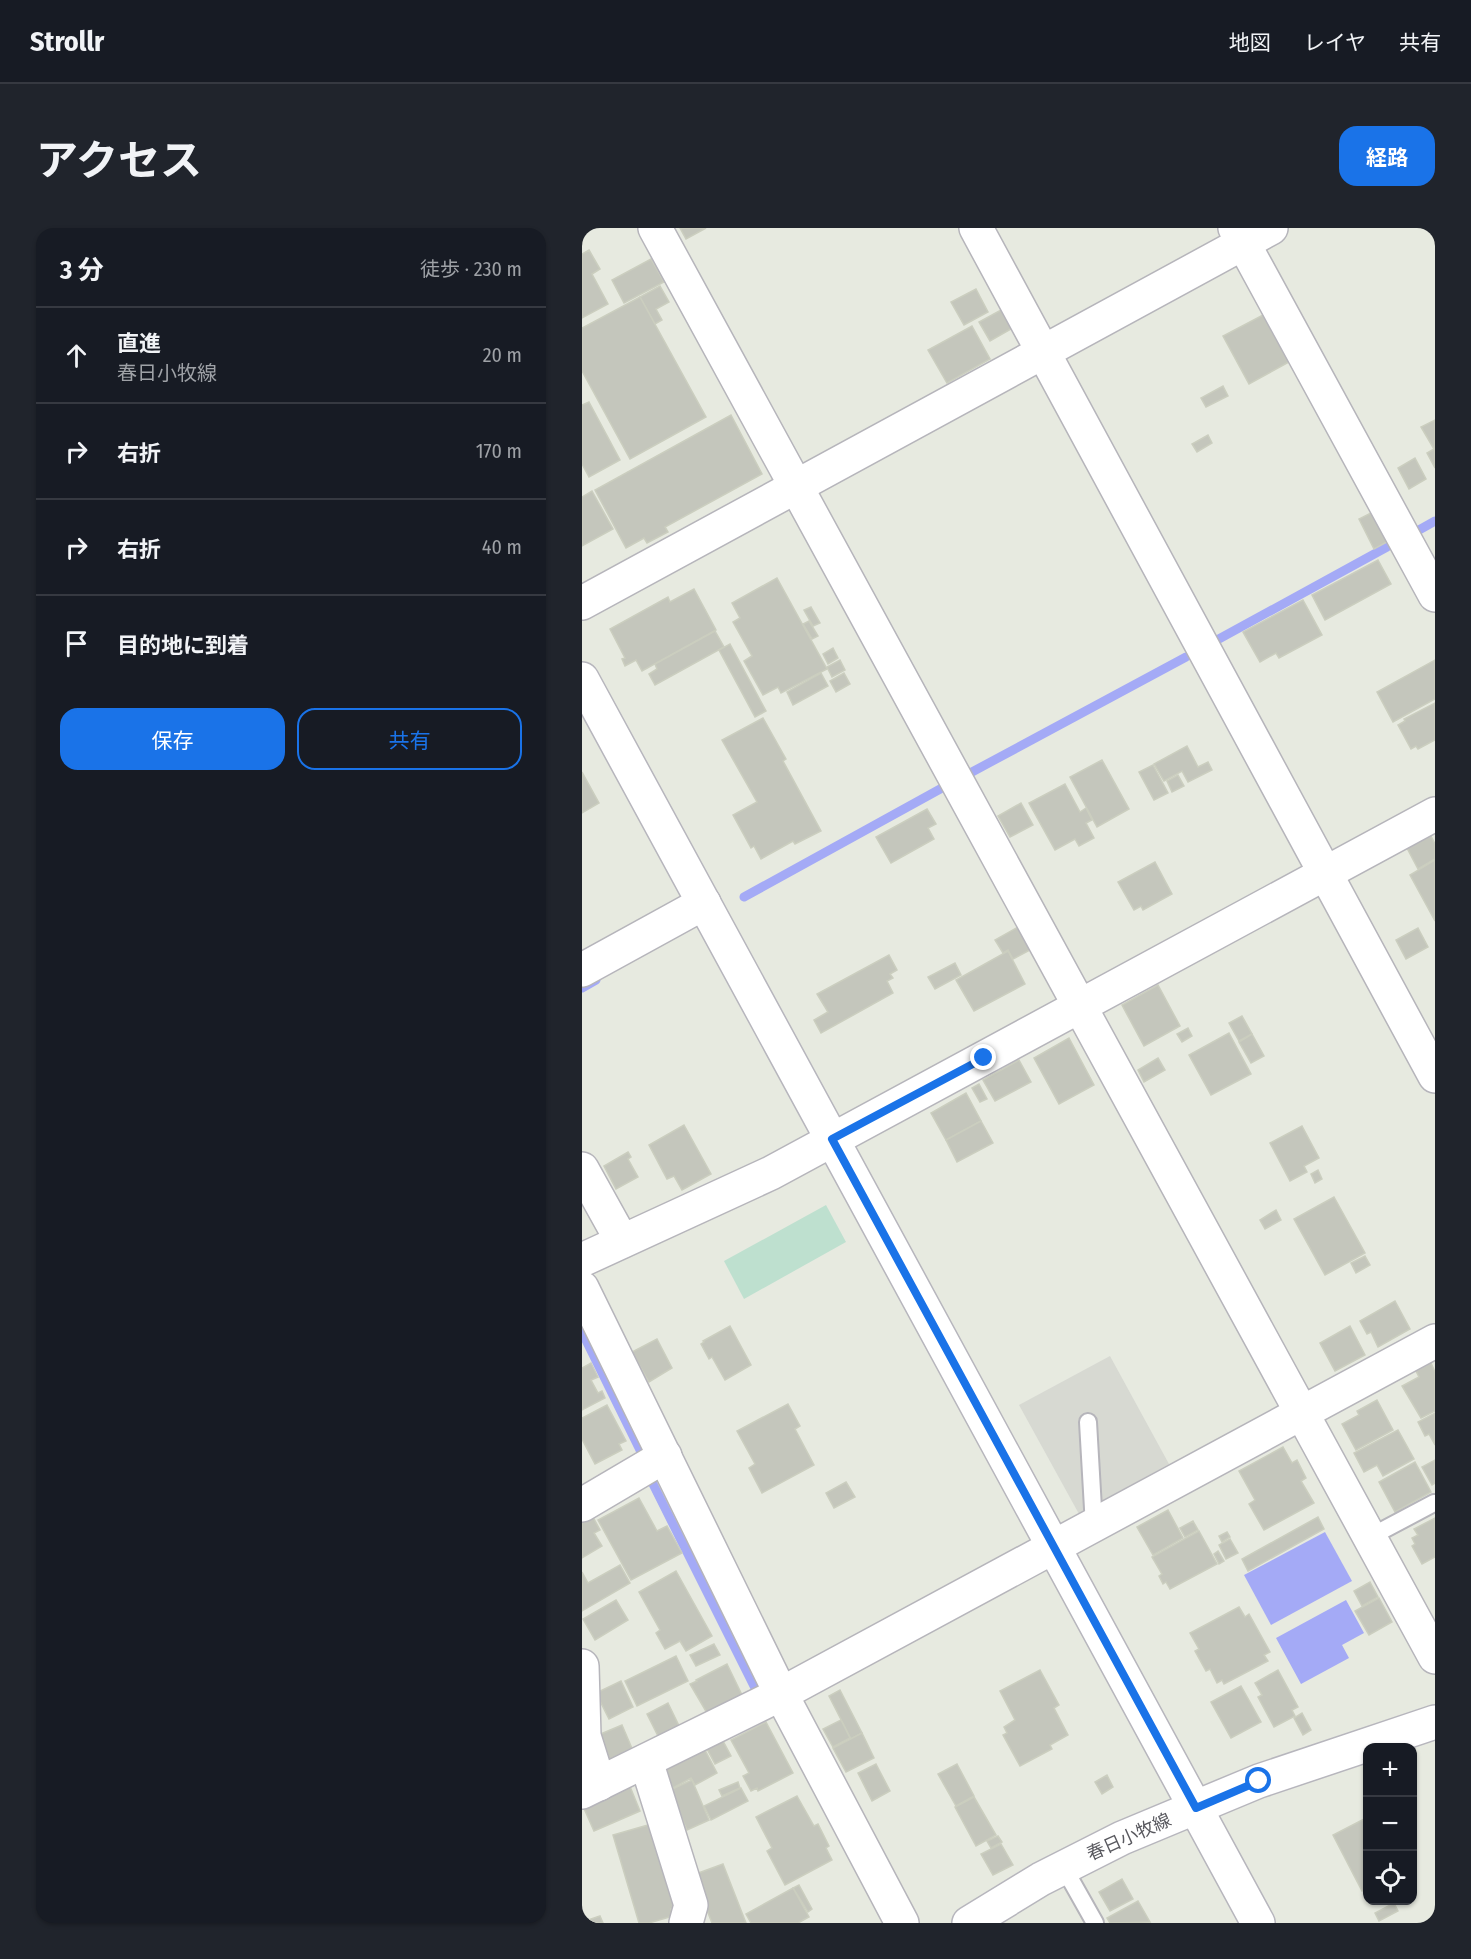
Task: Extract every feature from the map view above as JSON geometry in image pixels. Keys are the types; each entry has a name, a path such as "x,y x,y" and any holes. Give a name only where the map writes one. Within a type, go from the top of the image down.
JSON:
{"street":[{"path":"655,228 1435,1657"},
{"path":"976,228 1435,1076"},
{"path":"582,603 1043,352 1250,233 1435,594"},
{"path":"582,679 1258,1923"},
{"path":"582,1260 771,1173 1435,814"},
{"path":"586,958 704,903"},
{"path":"582,1169 622,1241"},
{"path":"582,1288 781,1694 902,1923"},
{"path":"582,1666 584,1736 591,1788 781,1694 1435,1341"},
{"path":"582,1504 665,1456"},
{"name":"春日小牧線","path":"969,1923 1041,1879 1122,1838 1259,1781 1435,1722"},
{"path":"646,1761 692,1905 686,1923"}],"lane":[{"path":"1088,1422 1094,1526"},
{"path":"1370,1538 1434,1503"},
{"path":"1064,1868 1095,1923"}],"shaded area":[{"path":"1110,1356 1169,1464 1079,1514 1019,1405"}],"green space":[{"path":"826,1205 846,1242 744,1299 724,1261"}],"water":[{"path":"1325,1532 1352,1581 1271,1625 1244,1575"},
{"path":"1346,1600 1364,1633 1342,1645 1349,1658 1301,1684 1276,1638"}],"building":[{"path":"680,228 706,228 686,239"},
{"path":"589,250 600,269 592,274 608,304 582,318 582,254"},
{"path":"651,259 664,282 624,303 612,280"},
{"path":"660,286 669,302 656,309 662,320 655,324 640,297"},
{"path":"976,289 988,312 964,325 951,302"},
{"path":"640,297 706,417 630,459 582,371 582,328"},
{"path":"1001,310 1011,329 990,341 979,322"},
{"path":"1263,315 1289,362 1249,384 1223,336"},
{"path":"972,326 990,359 947,383 928,350"},
{"path":"1223,386 1228,396 1206,407 1201,398"},
{"path":"589,402 620,460 589,477 582,464 582,405"},
{"path":"731,415 762,474 665,527 668,532 647,543 644,538 626,548 595,490"},
{"path":"1435,420 1435,468 1427,453 1434,449 1421,427"},
{"path":"1208,435 1212,443 1197,452 1192,444"},
{"path":"1415,458 1426,479 1409,489 1398,468"},
{"path":"592,491 613,529 582,546 582,497"},
{"path":"1371,513 1387,542 1374,549 1359,519"},
{"path":"1378,560 1391,584 1325,620 1312,595"},
{"path":"777,578 827,669 781,693 778,687 763,695 744,661 752,656 733,622 740,618 732,603"},
{"path":"694,589 716,630 642,671 636,660 625,666 622,659 625,658 610,629 668,597 670,602"},
{"path":"1303,600 1322,635 1279,658 1276,653 1260,662 1243,632"},
{"path":"811,607 820,623 813,626 804,610"},
{"path":"809,621 818,636 812,639 803,624"},
{"path":"715,631 724,647 655,685 649,674 657,669 655,664"},
{"path":"730,644 766,711 755,717 719,650"},
{"path":"833,648 838,658 828,664 823,654"},
{"path":"840,660 845,670 832,677 827,667"},
{"path":"1435,660 1435,699 1393,722 1377,692"},
{"path":"821,673 828,686 793,705 787,692"},
{"path":"844,673 850,684 836,692 830,681"},
{"path":"1435,703 1435,740 1418,749 1416,746 1411,749 1398,725 1405,721 1404,719"},
{"path":"763,718 786,759 783,761 821,831 795,844 793,841 761,859 754,846 751,848 733,815 757,802 722,740"},
{"path":"1187,746 1198,767 1208,762 1212,770 1188,782 1182,771 1164,781 1154,764"},
{"path":"1102,760 1129,809 1097,827 1070,777"},
{"path":"1153,765 1168,793 1154,800 1139,772"},
{"path":"582,772 599,803 582,813"},
{"path":"1178,775 1184,786 1172,792 1167,781"},
{"path":"1065,784 1080,812 1086,808 1092,820 1086,823 1094,838 1079,846 1075,839 1055,850 1029,803"},
{"path":"1021,803 1033,825 1010,837 998,816"},
{"path":"927,809 936,824 928,828 934,839 891,863 876,837"},
{"path":"1431,836 1435,844 1435,859 1418,869 1407,848"},
{"path":"1435,860 1435,921 1410,875"},
{"path":"1155,862 1172,894 1143,910 1141,906 1134,910 1118,882"},
{"path":"1018,927 1030,950 1013,959 1008,950 1003,953 995,940"},
{"path":"1418,928 1428,947 1406,959 1396,940"},
{"path":"1008,951 1025,984 974,1011 956,980"},
{"path":"889,955 897,970 890,974 893,978 887,981 893,993 821,1033 814,1020 828,1012 817,994"},
{"path":"955,963 961,975 935,989 928,977"},
{"path":"1158,985 1180,1026 1144,1046 1122,1005"},
{"path":"1242,1016 1252,1034 1239,1041 1229,1023"},
{"path":"1188,1028 1192,1036 1182,1042 1177,1034"},
{"path":"1229,1033 1251,1074 1211,1095 1189,1055"},
{"path":"1252,1034 1264,1056 1251,1063 1239,1042"},
{"path":"1069,1038 1094,1085 1059,1104 1034,1058"},
{"path":"1158,1058 1165,1070 1144,1082 1138,1070"},
{"path":"1019,1060 1031,1082 995,1101 983,1080"},
{"path":"979,1084 987,1099 980,1102 972,1088"},
{"path":"966,1093 981,1121 946,1140 931,1113"},
{"path":"981,1121 993,1143 957,1162 946,1140"},
{"path":"684,1125 711,1174 682,1190 674,1176 667,1179 649,1145"},
{"path":"1302,1126 1319,1158 1304,1166 1307,1172 1290,1181 1270,1143"},
{"path":"628,1152 631,1157 628,1159 638,1177 616,1189 604,1166"},
{"path":"1318,1170 1322,1179 1315,1183 1311,1174"},
{"path":"1334,1197 1365,1253 1325,1275 1294,1219"},
{"path":"1276,1210 1281,1220 1265,1229 1260,1220"},
{"path":"1365,1256 1370,1265 1356,1273 1351,1263"},
{"path":"1395,1301 1410,1329 1378,1347 1371,1332 1367,1334 1360,1321"},
{"path":"730,1326 751,1365 725,1380 712,1357 709,1359 701,1344"},
{"path":"1350,1326 1365,1355 1335,1371 1320,1343"},
{"path":"657,1339 672,1368 649,1382 632,1352"},
{"path":"591,1363 598,1377 591,1380 598,1393 602,1391 605,1398 582,1410 582,1368"},
{"path":"1431,1363 1435,1372 1435,1411 1421,1418 1402,1386 1419,1377 1416,1371"},
{"path":"1377,1400 1393,1430 1356,1450 1342,1424 1359,1415 1357,1411"},
{"path":"788,1404 800,1426 795,1429 814,1465 762,1493 749,1468 755,1464 737,1431"},
{"path":"607,1405 626,1441 619,1444 622,1450 595,1464 582,1439 582,1418"},
{"path":"1435,1413 1435,1445 1429,1434 1425,1436 1418,1422"},
{"path":"1398,1430 1414,1459 1383,1476 1377,1465 1364,1472 1354,1453"},
{"path":"1283,1447 1292,1463 1297,1460 1306,1478 1301,1481 1314,1503 1264,1530 1249,1504 1255,1500 1239,1471"},
{"path":"1435,1460 1435,1483 1432,1485 1422,1467"},
{"path":"1415,1462 1431,1492 1395,1512 1379,1482"},
{"path":"846,1482 855,1497 834,1508 826,1493"},
{"path":"639,1498 657,1531 667,1526 682,1553 631,1580 598,1520"},
{"path":"1168,1510 1183,1538 1153,1555 1137,1527"},
{"path":"593,1517 600,1530 594,1533 602,1546 582,1558 582,1523"},
{"path":"1318,1517 1324,1529 1248,1571 1242,1559"},
{"path":"1435,1518 1435,1557 1422,1564 1412,1546 1415,1544 1412,1538 1418,1535 1414,1529"},
{"path":"1193,1521 1198,1530 1185,1537 1180,1528"},
{"path":"1199,1531 1217,1564 1170,1589 1166,1582 1163,1584 1159,1576 1162,1574 1152,1557"},
{"path":"1227,1532 1230,1537 1222,1542 1219,1536"},
{"path":"1230,1539 1238,1553 1226,1559 1219,1545"},
{"path":"1218,1551 1224,1561 1219,1564 1214,1554"},
{"path":"620,1565 630,1583 582,1611 582,1572 588,1583"},
{"path":"676,1571 712,1636 686,1651 680,1641 665,1649 656,1633 660,1630 639,1592"},
{"path":"1370,1582 1378,1597 1362,1606 1354,1591"},
{"path":"1379,1598 1392,1622 1369,1635 1355,1611"},
{"path":"616,1600 628,1620 595,1640 583,1619"},
{"path":"1239,1607 1245,1617 1249,1614 1270,1652 1264,1655 1268,1661 1224,1684 1222,1680 1217,1683 1210,1669 1206,1671 1195,1651 1199,1649 1190,1633"},
{"path":"714,1644 720,1655 696,1666 690,1655"},
{"path":"676,1656 688,1681 637,1706 625,1681"},
{"path":"727,1664 744,1699 707,1713 690,1684"},
{"path":"1040,1670 1059,1705 1054,1708 1068,1735 1050,1745 1052,1749 1020,1766 1003,1735 1007,1733 1004,1727 1015,1720 1000,1691"},
{"path":"1278,1670 1298,1707 1292,1710 1295,1716 1274,1727 1258,1697 1262,1695 1255,1683"},
{"path":"621,1681 633,1707 609,1719 596,1693"},
{"path":"1241,1686 1261,1722 1231,1738 1211,1702"},
{"path":"840,1690 862,1733 851,1739 829,1696"},
{"path":"668,1703 681,1730 660,1740 647,1714"},
{"path":"1302,1713 1311,1730 1303,1735 1294,1718"},
{"path":"841,1720 850,1738 833,1747 823,1729"},
{"path":"766,1722 793,1773 758,1791 757,1788 751,1791 743,1776 749,1773 731,1740"},
{"path":"622,1725 634,1753 608,1764 596,1736"},
{"path":"862,1733 874,1758 846,1772 833,1748"},
{"path":"722,1739 731,1756 715,1764 706,1747"},
{"path":"704,1748 717,1773 695,1785 691,1778 673,1788 663,1768"},
{"path":"876,1764 890,1791 872,1801 858,1773"},
{"path":"957,1764 974,1796 956,1806 938,1774"},
{"path":"1107,1775 1113,1787 1102,1794 1095,1782"},
{"path":"692,1780 709,1820 687,1830 670,1790"},
{"path":"738,1782 740,1788 722,1796 719,1790"},
{"path":"629,1784 640,1811 594,1831 582,1804"},
{"path":"741,1788 748,1801 711,1820 704,1806"},
{"path":"797,1796 814,1826 818,1824 829,1846 826,1848 832,1860 785,1885 767,1851 772,1848 756,1817"},
{"path":"974,1797 996,1835 976,1846 955,1807"},
{"path":"1363,1820 1363,1890 1362,1891 1333,1835"},
{"path":"655,1823 679,1906 671,1909 673,1916 649,1923 639,1923 613,1835"},
{"path":"998,1836 1002,1842 991,1848 987,1841"},
{"path":"1001,1844 1013,1865 993,1875 981,1854"},
{"path":"723,1864 746,1923 712,1923 693,1875"},
{"path":"1122,1879 1133,1899 1110,1911 1099,1892"},
{"path":"799,1885 812,1909 808,1912 793,1888"},
{"path":"793,1888 809,1917 798,1923 751,1923 746,1914"},
{"path":"1138,1901 1150,1922 1110,1923 1107,1918"},
{"path":"1390,1905 1395,1905 1398,1911 1379,1921 1375,1913"},
{"path":"600,1916 603,1923 582,1923 582,1922"}],"waterway":[{"path":"1419,530 1435,521"},
{"path":"1217,640 1387,547"},
{"path":"972,772 1186,657"},
{"path":"744,897 942,788"},
{"path":"582,988 596,980"},
{"path":"582,1332 642,1454"},
{"path":"646,1480 650,1478 755,1688"}],"route":[{"path":"984,1058 832,1139 1196,1808 1259,1781"}]}
